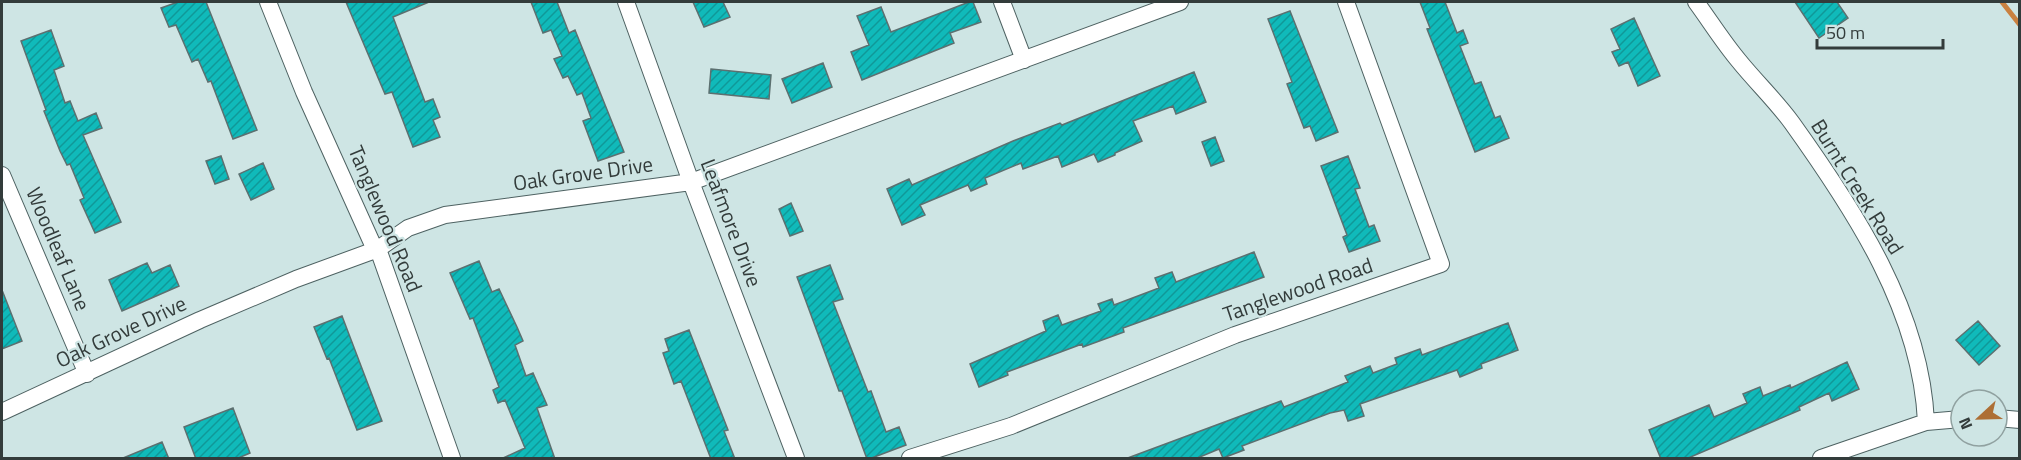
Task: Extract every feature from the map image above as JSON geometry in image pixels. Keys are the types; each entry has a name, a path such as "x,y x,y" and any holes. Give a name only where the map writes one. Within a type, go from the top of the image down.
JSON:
{"street":[{"name":"Tanglewood Road","path":"268,2 304,92 372,243 378,249 452,459"},
{"name":"Leafmore Drive","path":"626,2 691,182 796,459"},
{"path":"1002,2 1024,60"},
{"name":"Oak Grove Drive","path":"2,412 211,315 378,249 408,228 445,215 691,182 1180,2"},
{"name":"Tanglewood Road","path":"910,459 1011,426 1235,334 1441,264 1346,2"},
{"name":"Burnt Creek Road","path":"1696,2 1737,59 1791,122 1855,219 1897,297 1914,343 1924,392 1926,422"},
{"name":"Woodleaf Lane","path":"2,175 87,374"},
{"path":"1821,459 1926,422 1949,420"}],"building":[{"path":"178,2 206,2 257,130 233,139 211,81 208,82 198,59 192,62 176,25 169,27 161,8"},
{"path":"346,2 429,2 393,17 425,102 433,99 440,117 433,120 440,137 413,147 392,92 385,94"},
{"path":"531,2 557,2 569,33 575,30 624,152 598,161 583,121 591,118 582,93 577,95 568,76 563,78 554,59 562,56 551,30 543,33"},
{"path":"693,2 723,2 730,17 704,27"},
{"path":"973,2 981,22 950,33 954,43 862,80 851,52 869,45 857,16 881,7 891,32"},
{"path":"1420,2 1445,2 1457,33 1463,30 1468,43 1460,46 1475,84 1481,82 1495,118 1500,116 1509,138 1475,152 1427,29 1430,28"},
{"path":"1795,2 1837,2 1848,18 1819,38"},
{"path":"1290,11 1338,132 1316,141 1310,126 1304,128 1287,84 1292,82 1268,19"},
{"path":"1634,18 1660,76 1638,86 1628,62 1619,66 1612,52 1620,49 1611,29"},
{"path":"51,30 64,66 54,70 65,103 70,101 78,121 96,113 102,128 83,135 121,222 95,233 80,200 84,198 70,164 67,165 60,151 44,111 46,110 21,41"},
{"path":"823,63 832,87 792,103 782,79"},
{"path":"711,69 771,75 769,99 709,93"},
{"path":"1194,72 1206,102 1176,114 1173,106 1133,121 1142,141 1098,162 1094,154 1062,167 1058,156 1023,169 1021,163 985,178 987,184 971,191 968,185 920,205 925,215 902,225 887,189 909,179 912,185 1013,141 1060,123 1062,125"},
{"path":"1215,137 1224,161 1211,166 1202,142"},
{"path":"221,156 229,179 215,184 206,161"},
{"path":"1348,156 1360,188 1355,189 1369,227 1374,225 1380,241 1349,252 1343,237 1347,235 1321,166"},
{"path":"263,163 274,189 251,200 239,174"},
{"path":"791,203 803,231 790,236 779,209"},
{"path":"1254,252 1264,277 1123,328 1124,332 1083,347 1082,344 1007,372 1008,375 979,387 970,364 1046,331 1043,321 1058,315 1062,325 1101,311 1098,304 1112,299 1114,305 1159,288 1155,278 1172,272 1176,282"},
{"path":"479,261 492,292 499,289 523,341 515,345 526,376 533,373 547,405 537,408 555,459 501,459 525,448 505,400 498,403 493,390 499,387 473,318 470,319 450,273"},
{"path":"147,263 152,273 170,265 179,286 122,311 109,280"},
{"path":"830,265 843,299 833,302 868,392 871,391 886,432 899,427 906,445 869,459 867,459 842,391 839,391 797,277"},
{"path":"2,290 22,341 2,349"},
{"path":"342,316 382,421 357,430 329,358 327,359 314,327"},
{"path":"1978,321 2000,346 1979,365 1956,340"},
{"path":"1508,323 1518,350 1481,364 1482,368 1460,377 1457,370 1360,404 1364,416 1348,421 1344,410 1330,413 1242,446 1244,450 1223,458 1219,449 1195,459 1125,459 1281,401 1284,407 1348,382 1345,376 1370,366 1373,373 1397,364 1395,358 1420,349 1422,355"},
{"path":"689,330 728,430 724,431 735,459 711,459 681,381 674,384 663,353 669,351 665,339"},
{"path":"1847,362 1859,389 1832,401 1829,393 1799,407 1800,410 1686,459 1661,459 1649,430 1709,405 1714,417 1747,403 1743,394 1760,387 1763,396 1790,385 1791,388"},
{"path":"233,408 250,453 236,459 196,459 184,427"},
{"path":"162,442 169,459 123,459 123,458"}],"waterway":[{"path":"2002,2 2020,25"}]}
